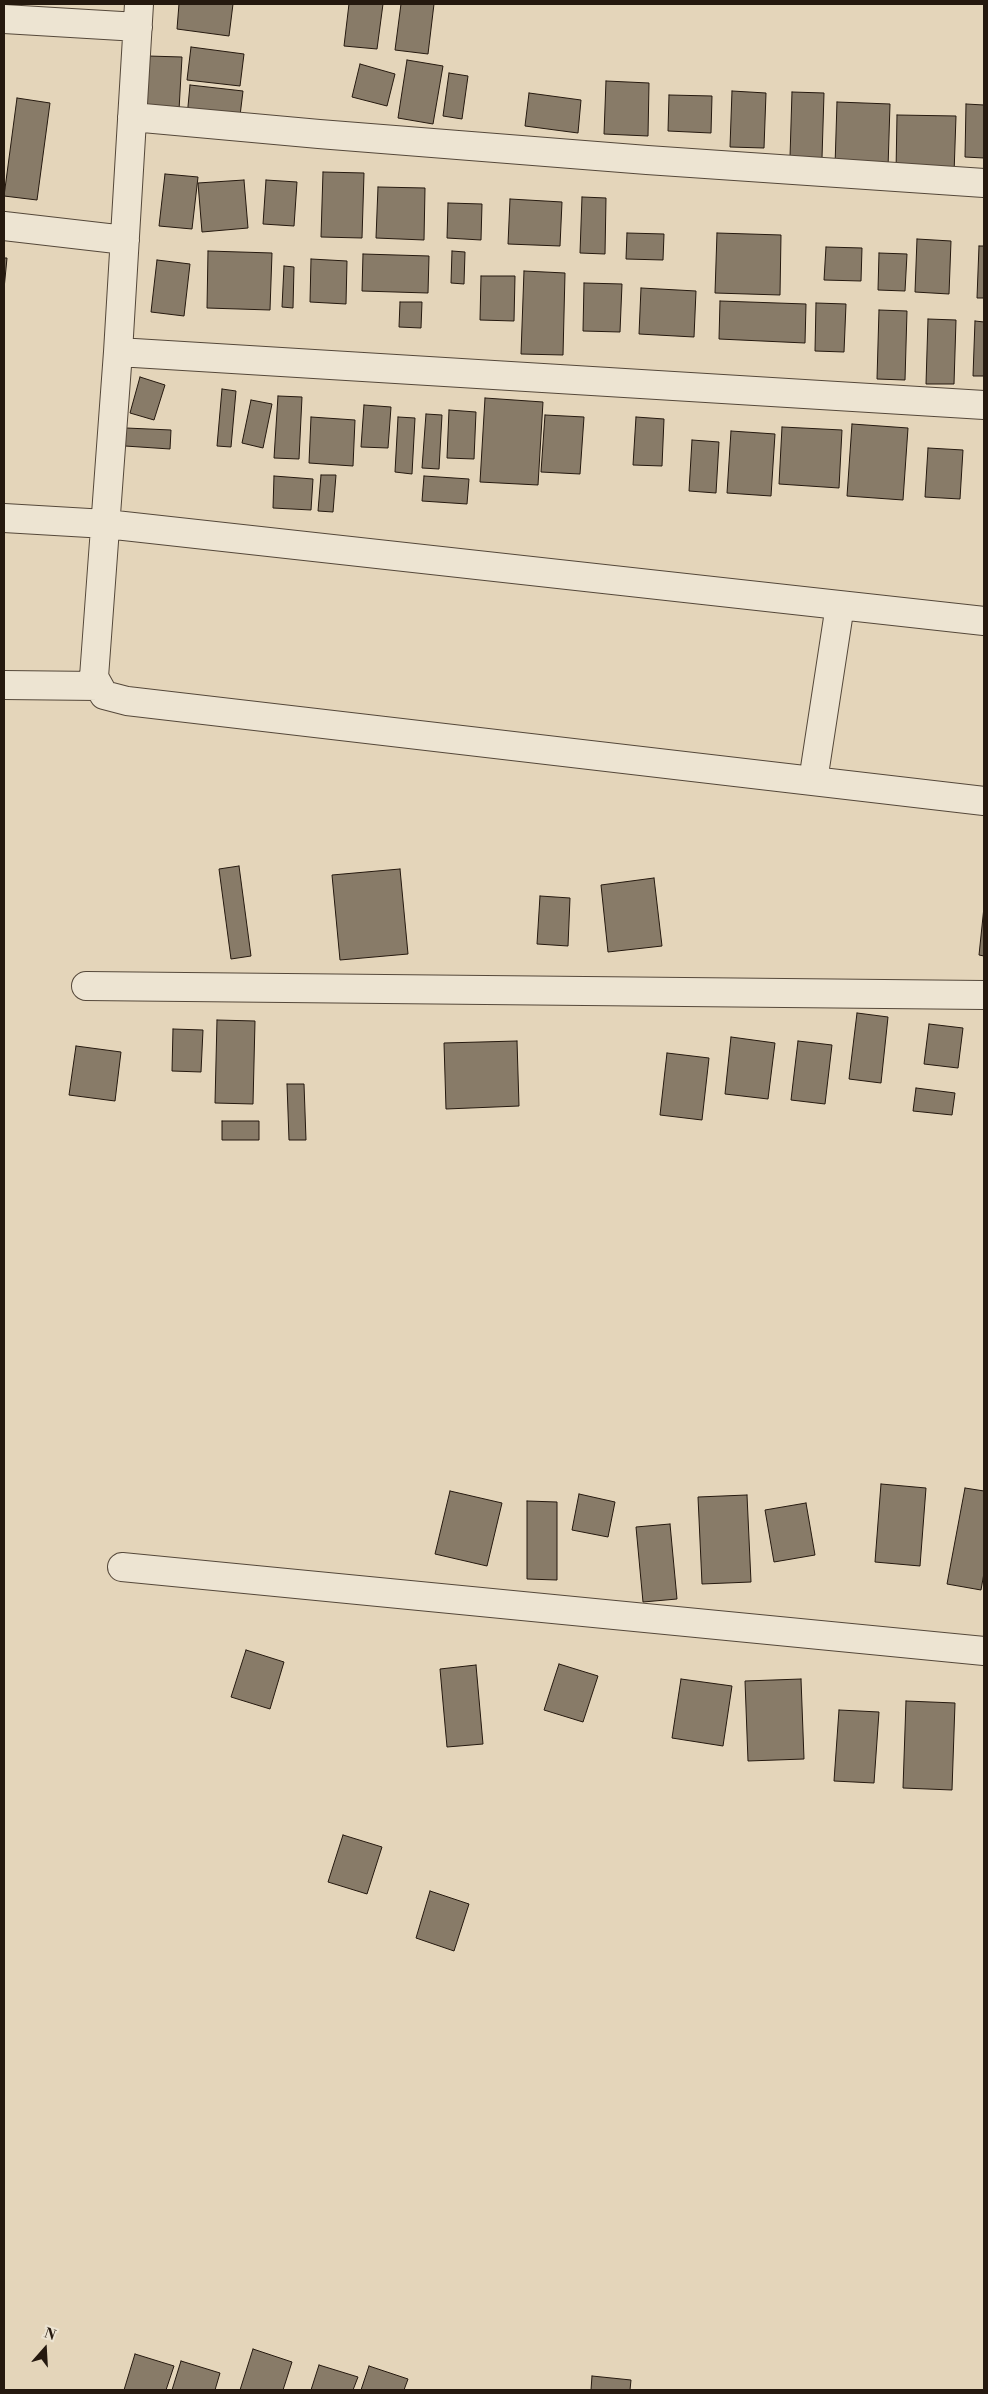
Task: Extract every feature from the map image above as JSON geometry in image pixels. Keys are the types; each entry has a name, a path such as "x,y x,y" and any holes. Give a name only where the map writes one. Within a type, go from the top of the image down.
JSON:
{"street":[{"path":"4,19 138,15 118,352 94,677 104,695 127,701 984,801"},
{"path":"132,116 329,135 637,160 984,183"},
{"path":"4,226 125,240"},
{"path":"118,352 984,406"},
{"path":"4,518 106,524 984,621"},
{"path":"813,781 840,605"},
{"path":"4,685 98,686"},
{"path":"86,986 984,995"},
{"path":"122,1567 984,1651"}],"building":[{"path":"179,4 233,4 229,36 177,29"},
{"path":"349,4 383,4 377,49 344,46"},
{"path":"401,4 434,4 428,54 395,50"},
{"path":"191,47 244,54 240,86 187,80"},
{"path":"148,56 182,57 179,110 145,108"},
{"path":"407,60 443,66 433,124 398,118"},
{"path":"360,64 395,74 387,106 352,97"},
{"path":"449,73 468,76 462,119 443,116"},
{"path":"606,81 649,83 648,136 604,134"},
{"path":"190,85 243,91 239,124 187,117"},
{"path":"732,91 766,93 764,148 730,147"},
{"path":"792,92 824,93 822,158 790,157"},
{"path":"529,93 581,100 578,133 525,126"},
{"path":"669,95 712,96 711,133 668,131"},
{"path":"17,98 50,103 37,200 4,196"},
{"path":"837,102 890,104 888,168 835,166"},
{"path":"966,104 984,105 984,158 965,157"},
{"path":"897,115 956,116 954,174 896,172"},
{"path":"323,172 364,173 362,238 321,237"},
{"path":"165,174 198,177 192,229 159,226"},
{"path":"244,180 248,228 202,232 198,183"},
{"path":"266,180 297,182 294,226 263,224"},
{"path":"378,187 425,188 424,240 376,238"},
{"path":"582,197 606,198 605,254 580,253"},
{"path":"510,199 562,202 560,246 508,244"},
{"path":"448,203 482,204 481,240 447,238"},
{"path":"627,233 664,234 663,260 626,259"},
{"path":"717,233 781,235 780,295 715,293"},
{"path":"917,239 951,241 949,294 915,292"},
{"path":"979,246 984,246 984,298 977,298"},
{"path":"826,247 862,248 861,281 824,280"},
{"path":"208,251 272,253 270,310 207,308"},
{"path":"452,251 465,252 464,284 451,283"},
{"path":"879,253 907,254 905,291 878,290"},
{"path":"363,254 429,256 428,293 362,291"},
{"path":"4,258 7,258 4,289"},
{"path":"311,259 347,261 346,304 310,302"},
{"path":"157,260 190,264 184,316 151,312"},
{"path":"284,266 294,267 293,308 282,307"},
{"path":"524,271 565,273 563,355 521,354"},
{"path":"481,276 515,276 514,321 480,320"},
{"path":"584,283 622,284 620,332 583,331"},
{"path":"641,288 696,291 694,337 639,334"},
{"path":"720,301 806,304 805,343 719,339"},
{"path":"400,302 422,302 421,328 399,327"},
{"path":"816,303 846,304 844,352 815,351"},
{"path":"879,310 907,311 905,380 877,379"},
{"path":"928,319 956,320 954,384 926,384"},
{"path":"975,321 984,322 984,376 973,376"},
{"path":"140,377 165,385 154,420 130,413"},
{"path":"222,389 236,391 231,447 217,446"},
{"path":"278,396 302,397 299,459 274,458"},
{"path":"485,398 543,402 538,485 480,482"},
{"path":"251,400 272,404 263,448 242,443"},
{"path":"364,405 391,407 388,448 361,447"},
{"path":"449,410 476,412 474,459 447,458"},
{"path":"426,414 442,415 439,469 422,468"},
{"path":"545,415 584,417 580,474 541,472"},
{"path":"311,417 355,420 353,466 309,463"},
{"path":"398,417 415,418 412,474 395,472"},
{"path":"636,417 664,419 662,466 633,465"},
{"path":"852,424 908,428 903,500 847,496"},
{"path":"782,427 842,430 839,488 779,484"},
{"path":"126,428 171,430 170,449 125,446"},
{"path":"731,431 775,434 771,496 727,493"},
{"path":"692,440 719,442 716,493 689,491"},
{"path":"928,448 963,450 960,499 925,497"},
{"path":"321,475 336,475 333,512 318,511"},
{"path":"274,476 313,479 311,510 273,508"},
{"path":"424,476 469,479 467,504 422,501"},
{"path":"239,866 251,956 231,959 219,869"},
{"path":"400,869 408,954 340,960 332,875"},
{"path":"654,878 662,946 608,952 601,885"},
{"path":"540,896 570,898 568,946 537,944"},
{"path":"984,907 984,956 979,955"},
{"path":"857,1013 888,1017 881,1083 849,1079"},
{"path":"217,1020 255,1021 253,1104 215,1103"},
{"path":"929,1024 963,1028 958,1068 924,1064"},
{"path":"173,1029 203,1030 201,1072 172,1071"},
{"path":"731,1037 775,1043 768,1099 725,1094"},
{"path":"517,1041 519,1106 446,1109 444,1043"},
{"path":"798,1041 832,1045 825,1104 791,1100"},
{"path":"76,1046 121,1052 115,1101 69,1095"},
{"path":"667,1053 709,1058 702,1120 660,1115"},
{"path":"287,1084 304,1084 306,1140 289,1140"},
{"path":"916,1088 955,1093 952,1115 913,1111"},
{"path":"222,1121 259,1121 259,1140 222,1140"},
{"path":"881,1484 926,1488 920,1566 875,1562"},
{"path":"965,1488 984,1491 984,1573 981,1590 947,1584"},
{"path":"450,1491 502,1503 487,1566 435,1554"},
{"path":"579,1494 615,1502 608,1537 572,1530"},
{"path":"747,1495 751,1582 702,1584 698,1497"},
{"path":"527,1501 557,1502 557,1580 527,1579"},
{"path":"806,1503 815,1555 774,1562 765,1510"},
{"path":"670,1524 677,1599 643,1602 636,1527"},
{"path":"246,1650 284,1662 270,1709 231,1697"},
{"path":"559,1664 598,1676 583,1722 544,1710"},
{"path":"476,1665 483,1744 447,1747 440,1669"},
{"path":"681,1679 732,1686 723,1746 672,1738"},
{"path":"801,1679 804,1759 748,1761 745,1681"},
{"path":"906,1701 955,1703 952,1790 903,1788"},
{"path":"839,1710 879,1712 874,1783 834,1781"},
{"path":"343,1835 382,1847 367,1894 328,1882"},
{"path":"430,1891 469,1904 454,1951 416,1938"},
{"path":"253,2349 292,2362 283,2390 240,2390"},
{"path":"135,2354 174,2366 166,2390 124,2390"},
{"path":"181,2361 220,2373 215,2390 172,2390"},
{"path":"319,2365 358,2377 353,2390 311,2390"},
{"path":"369,2366 408,2379 404,2390 361,2390"},
{"path":"592,2376 631,2380 630,2390 591,2390"}]}
